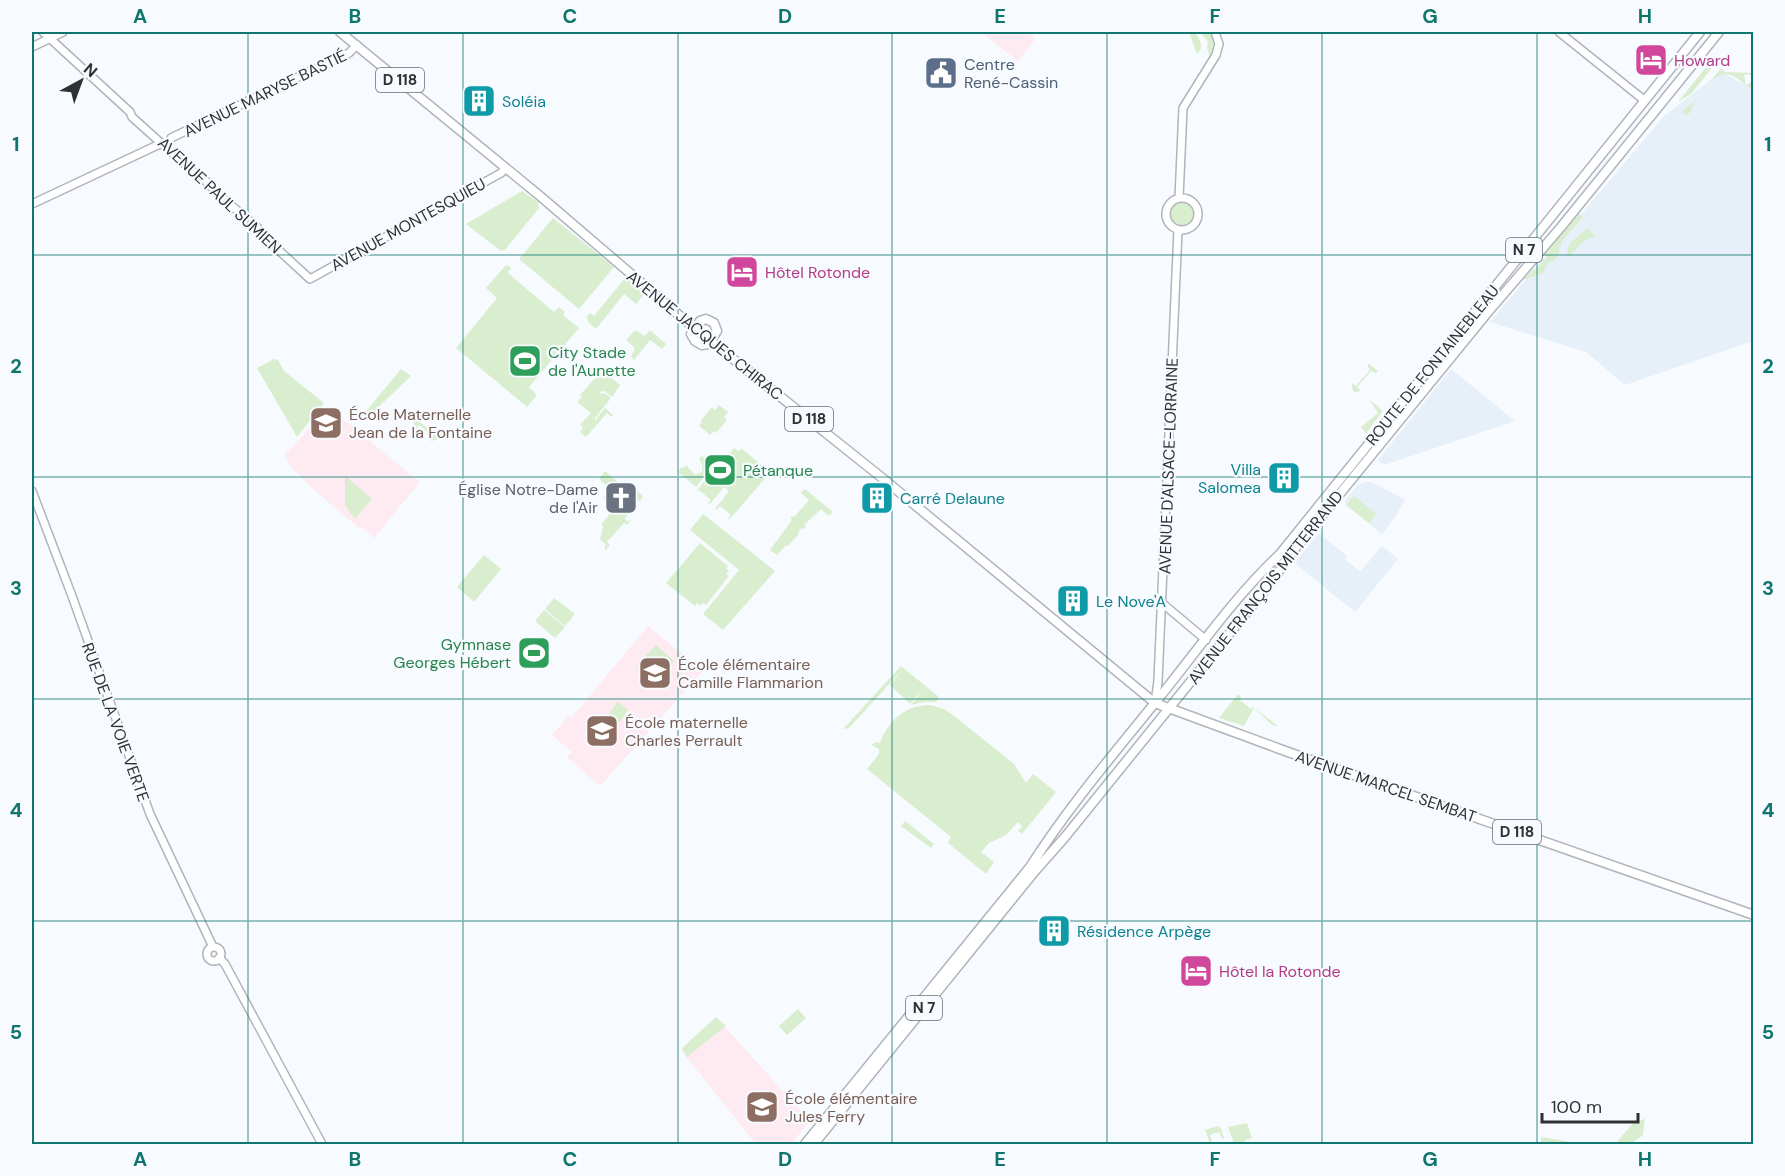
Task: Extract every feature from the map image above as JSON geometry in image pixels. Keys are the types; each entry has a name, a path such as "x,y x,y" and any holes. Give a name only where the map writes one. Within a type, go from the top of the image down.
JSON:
{"main road":[{"name":"AVENUE JACQUES CHIRAC","path":"340,32 696,326"},
{"name":"ROUTE DE FONTAINEBLEAU","path":"1269,564 1280,554 1700,32"},
{"name":"AVENUE FRANÇOIS MITTERRAND","path":"814,1144 1169,708 1360,468 1561,227 1719,32"},
{"path":"706,319 714,323 717,331 704,345 695,341 691,334 696,326 706,319"},
{"name":"AVENUE JACQUES CHIRAC","path":"712,339 1155,703"},
{"name":"AVENUE FRANÇOIS MITTERRAND","path":"805,1144 1030,867 1050,836 1269,564"},
{"name":"AVENUE MARCEL SEMBAT","path":"1155,703 1288,752 1754,915"}],"street":[{"name":"AVENUE PAUL SUMIEN","path":"43,32 130,112 132,117 204,179 310,279"},
{"path":"32,47 63,32"},
{"path":"1179,198 1183,108 1218,51 1215,32"},
{"path":"1559,32 1644,100"},
{"name":"AVENUE MARYSE BASTIÉ","path":"171,138 286,85 291,80 349,53 357,45"},
{"path":"32,204 162,142"},
{"name":"AVENUE MONTESQUIEU","path":"310,279 501,173 506,168"},
{"path":"1179,198 1192,201 1197,207 1197,222 1191,228 1178,230 1168,222 1166,211 1172,201 1179,198"},
{"name":"AVENUE D'ALSACE-LORRAINE","path":"1155,703 1162,603 1178,230"},
{"name":"RUE DE LA VOIE VERTE","path":"32,491 150,814 213,947 208,951 208,957 212,960 219,958 225,964 322,1144"},
{"path":"1162,603 1206,640"}],"shaded area":[{"path":"981,32 1030,32 1035,39 1018,61"},
{"path":"1721,72 1745,85 1753,84 1753,341 1625,385 1586,352 1490,322 1664,116"},
{"path":"1451,369 1515,421 1384,465 1378,460"},
{"path":"327,406 420,482 374,538 313,489 292,468 284,454 290,450"},
{"path":"1372,482 1405,500 1382,534 1346,505 1345,500 1358,485"},
{"path":"1319,533 1347,556 1345,559 1360,572 1382,546 1398,559 1355,612 1297,565 1296,561"},
{"path":"648,626 703,671 600,786 567,757 572,752 552,735 569,715 572,717"},
{"path":"716,1017 810,1121 791,1144 756,1144 681,1050"}],"green space":[{"path":"1189,32 1195,32 1200,40 1201,49 1197,54"},
{"path":"1200,32 1211,32 1214,47 1210,57 1208,42"},
{"path":"1711,61 1715,64 1691,94 1678,102"},
{"path":"1721,68 1725,72 1752,73 1751,76 1744,75 1746,85 1753,81 1753,90 1727,74 1716,77 1709,83"},
{"path":"1700,94 1690,113 1686,116 1682,111"},
{"path":"522,191 538,202 539,208 505,250 501,251 466,224"},
{"path":"1616,194 1588,229 1596,236 1584,241 1567,257 1570,243 1589,227"},
{"path":"1182,202 1191,205 1194,214 1191,223 1182,226 1173,223 1170,214 1173,205"},
{"path":"1579,214 1583,217 1562,241 1557,258 1548,263 1543,273 1523,280 1533,269 1536,270 1547,257 1545,254"},
{"path":"553,218 614,267 579,309 519,259"},
{"path":"507,265 511,268 508,273 554,312 559,307 565,312 563,315 579,328 529,387 537,395 527,407 456,348 497,298 486,288"},
{"path":"626,277 645,293 636,304 624,294 596,329 588,322 587,316 590,313 594,316"},
{"path":"635,330 645,336 650,330 666,344 662,349 650,340 634,360 631,357 635,348 626,340"},
{"path":"274,359 278,360 284,371 324,403 297,437 257,368"},
{"path":"1369,364 1378,371 1376,373 1371,371 1357,387 1361,391 1354,392 1352,383 1356,386 1370,370 1367,366"},
{"path":"401,369 411,376 367,418 363,415"},
{"path":"602,370 620,385 612,397 604,391 599,392 611,398 594,419 597,421 596,419 605,408 613,415 612,417 607,413 586,437 580,432 583,428 580,425 591,413 577,402 582,397 580,395"},
{"path":"1369,399 1383,411 1366,433 1361,427 1378,413"},
{"path":"719,405 728,412 724,417 727,420 716,433 714,431 710,435 699,426 712,407 715,410"},
{"path":"416,412 414,417 438,437 436,440 430,441 433,436 419,425 416,429 412,419"},
{"path":"734,448 738,451 742,449 769,471 729,520 731,515 720,506 715,509 729,491 724,487 710,504 708,503 711,500 697,491 708,476 710,478 726,461 725,459"},
{"path":"703,456 709,471 696,487 678,472 687,466 695,475 702,472 699,458"},
{"path":"605,471 617,481 612,488 618,481 622,484 625,481 643,496 640,501 634,499 625,511 628,514 625,519 628,522 632,519 627,525 624,523 607,542 610,545 606,550 604,549 606,545 600,539 603,526 601,525 613,510 603,498 606,495 621,508 631,497 619,485 612,490 599,479"},
{"path":"345,476 372,499 355,519 345,505"},
{"path":"805,489 833,512 829,516 821,509 777,555 770,550 792,520 790,518 794,517 809,500 801,493"},
{"path":"1354,496 1376,514 1369,523 1346,505"},
{"path":"703,514 775,571 723,630 703,614 739,570 690,530"},
{"path":"700,543 728,566 726,569 729,571 726,574 729,576 706,605 703,603 700,606 697,603 695,606 666,583"},
{"path":"484,555 501,569 474,602 457,587"},
{"path":"554,598 575,614 565,626 545,609"},
{"path":"544,610 565,627 555,638 535,621"},
{"path":"656,645 674,661 667,670 671,674 662,685 637,665"},
{"path":"901,666 939,697 936,702 911,705 925,688 910,704 890,685 903,669 849,728 843,729"},
{"path":"1238,694 1241,697 1240,700 1251,709 1253,707 1278,726 1272,725 1254,708 1244,726 1219,718"},
{"path":"618,701 628,710 617,725 607,716"},
{"path":"930,705 944,709 953,715 1014,764 1026,783 1033,774 1056,792 1022,834 1018,831 1022,826 1018,822 1006,835 989,843 981,852 994,862 986,874 948,843 951,837 867,769 879,754 879,749 871,745 880,743 893,721 905,711"},
{"path":"905,821 934,844 931,848 901,826"},
{"path":"798,1009 806,1018 787,1035 779,1026"},
{"path":"716,1017 726,1026 687,1057 682,1048"},
{"path":"1645,1119 1643,1135 1631,1144 1615,1144 1634,1122"},
{"path":"1247,1123 1252,1138 1245,1140 1245,1143 1234,1144 1228,1127"},
{"path":"1218,1126 1224,1138 1222,1139 1219,1132 1210,1135 1213,1144 1210,1144 1205,1130"},
{"path":"1541,1137 1583,1144 1541,1144"}],"place":[{"name":"Howard","path":"1651,60"},
{"name":"Centre René-Cassin","path":"941,73"},
{"name":"Soléia","path":"479,101"},
{"name":"Hôtel Rotonde","path":"742,272"},
{"name":"City Stade de l'Aunette","path":"525,361"},
{"name":"École Maternelle Jean de la Fontaine","path":"326,423"},
{"name":"Pétanque","path":"720,470"},
{"name":"Villa Salomea","path":"1284,478"},
{"name":"Église Notre-Dame de l'Air","path":"621,498"},
{"name":"Carré Delaune","path":"877,498"},
{"name":"Le Nove'A","path":"1073,601"},
{"name":"Gymnase Georges Hébert","path":"534,653"},
{"name":"École élémentaire Camille Flammarion","path":"655,673"},
{"name":"École maternelle Charles Perrault","path":"602,731"},
{"name":"Résidence Arpège","path":"1054,931"},
{"name":"Hôtel la Rotonde","path":"1196,971"},
{"name":"École élémentaire Jules Ferry","path":"762,1107"}]}
